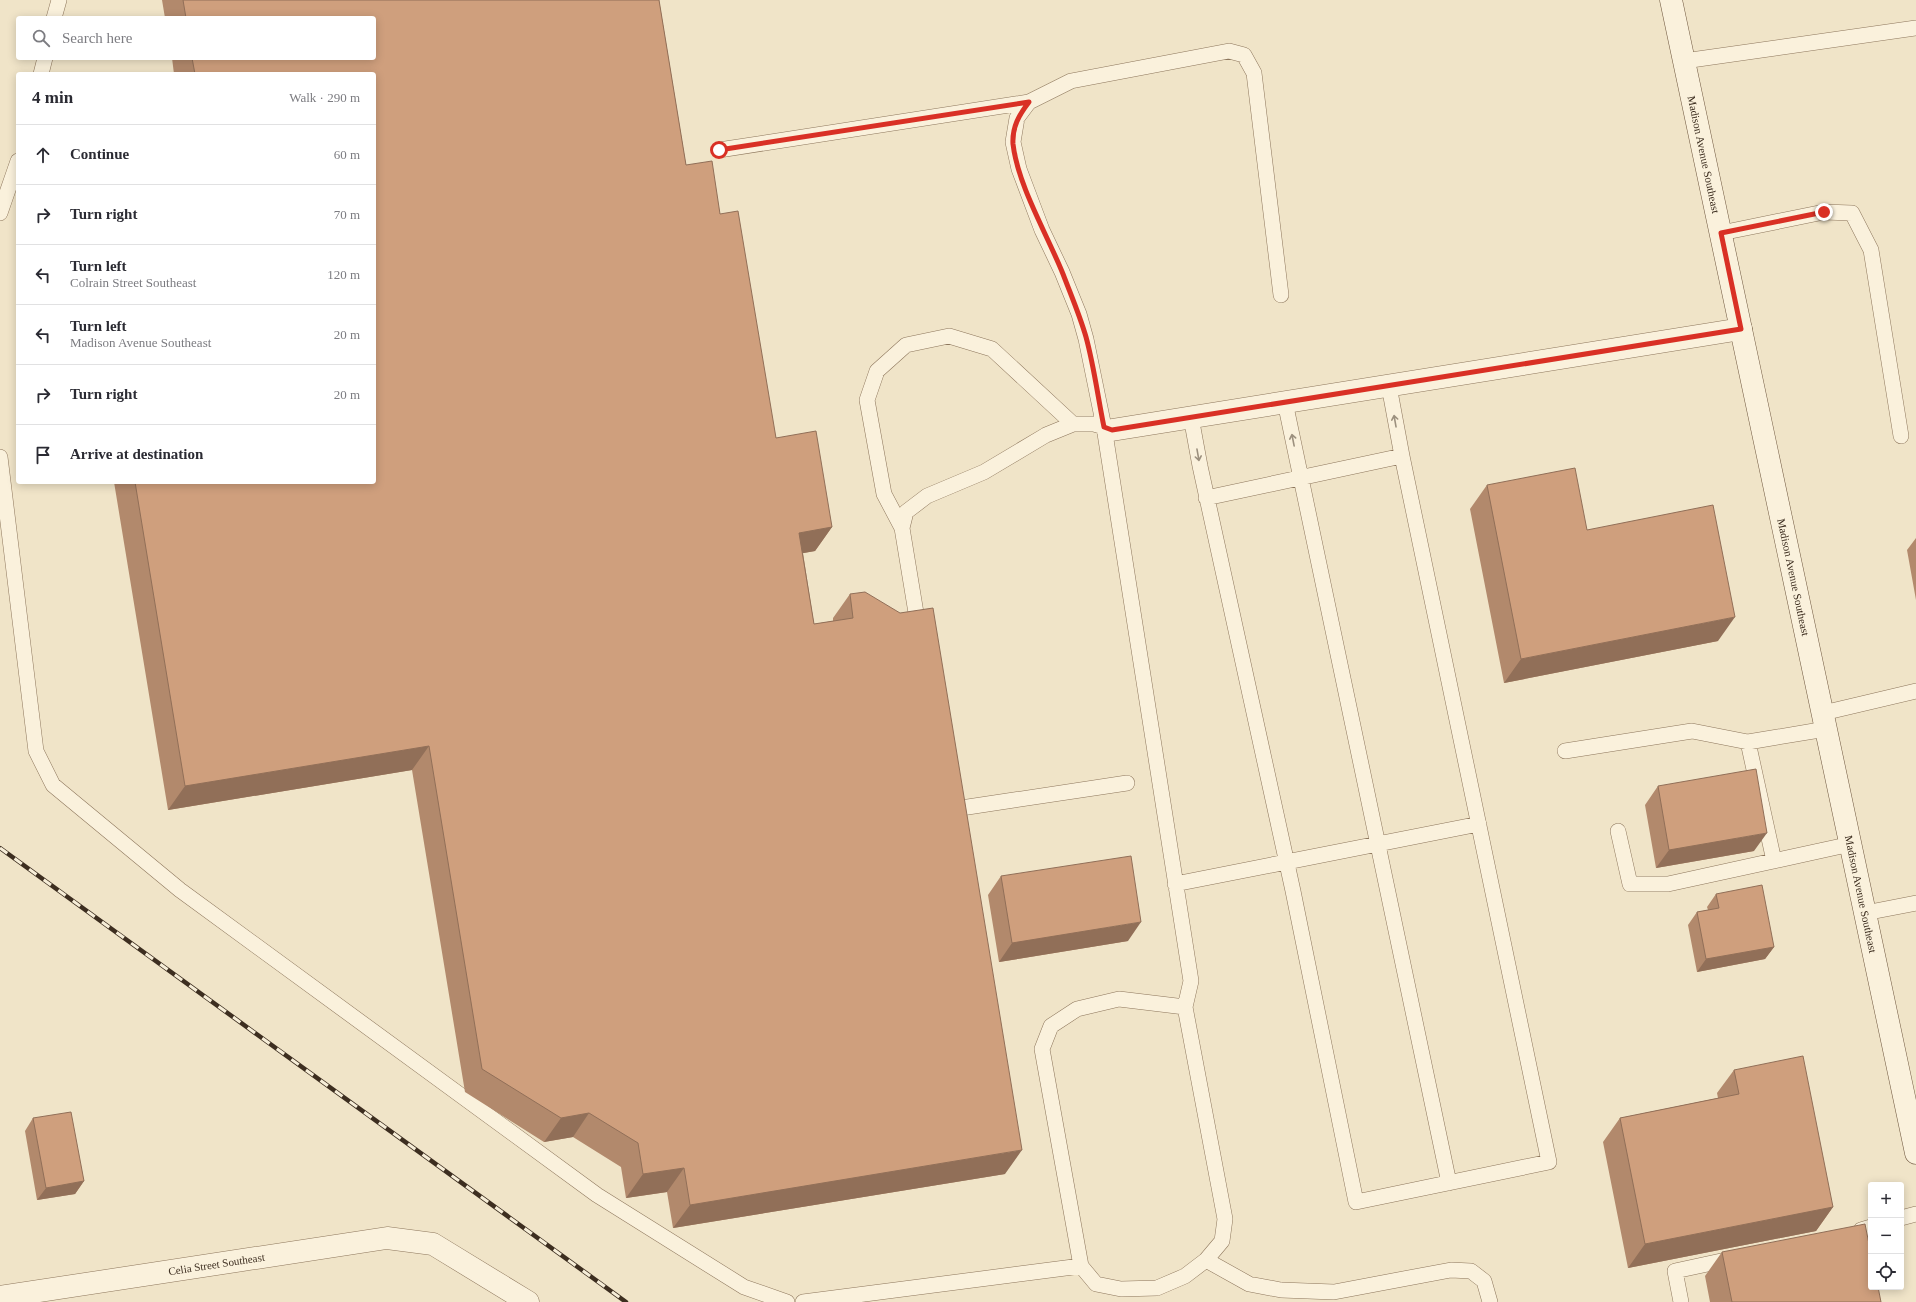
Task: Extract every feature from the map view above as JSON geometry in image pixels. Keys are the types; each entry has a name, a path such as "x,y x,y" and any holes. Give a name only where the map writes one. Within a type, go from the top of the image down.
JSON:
{"street":[{"name":"Madison Avenue Southeast","path":"1671,0 1916,1154"},
{"path":"1108,428 1191,417 1741,329"},
{"name":"Celia Street Southeast","path":"0,1297 387,1238 433,1244 528,1302"}],"lane":[{"path":"55,16 59,0"},
{"path":"1684,61 1916,28"},
{"path":"719,150 1029,102 1071,81 1229,51 1244,55 1254,73 1281,295"},
{"path":"42,72 45,60"},
{"path":"1029,102 1016,118 1013,142 1019,169 1042,230 1062,272 1078,314 1086,339 1108,428 1175,884 1191,981 1185,1007 1225,1219 1222,1240 1206,1260 1185,1276 1157,1288 1121,1289 1096,1284 1081,1266 1042,1049 1051,1026 1077,1009 1119,1000 1185,1007"},
{"path":"0,213 16,167"},
{"path":"1721,233 1824,212 1852,213 1870,250 1901,436"},
{"path":"921,646 902,528 884,494 867,400 876,371 906,345 949,336 992,349 1072,424"},
{"path":"1191,417 1206,498 1287,862 1356,1202 1549,1162 1402,456 1389,386"},
{"path":"1285,402 1449,1183"},
{"path":"902,528 906,512 927,496 984,472 1046,436 1072,424 1094,424 1108,428"},
{"path":"1206,498 1402,456"},
{"path":"0,457 36,751 53,785 180,890 597,1195 744,1287 787,1302"},
{"path":"1565,751 1692,731 1748,742 1824,721 1916,691"},
{"path":"1748,742 1774,861"},
{"path":"945,794 948,810 1127,783"},
{"path":"1175,884 1479,824"},
{"path":"1618,831 1630,884 1668,884 1851,844"},
{"path":"1865,913 1916,904"},
{"path":"1904,1217 1916,1214"},
{"path":"1845,1234 1866,1229 1869,1254"},
{"path":"1681,1302 1675,1271 1752,1254"},
{"path":"1206,1260 1249,1284 1281,1290 1334,1292 1451,1270 1471,1271 1484,1281 1490,1302"},
{"path":"803,1302 1081,1266"}],"building":[{"path":"183,0 659,0 686,165 712,161 720,214 738,211 776,438 816,431 832,527 799,533 814,624 853,618 850,594 865,592 900,613 933,608 1022,1150 690,1205 684,1168 643,1174 638,1143 589,1113 561,1118 482,1069 429,746 185,786 135,484 376,484 376,72 195,72 192,60 376,60 376,16 186,16"},
{"path":"1575,468 1587,530 1713,505 1735,617 1521,659 1487,485"},
{"path":"1756,769 1767,833 1669,850 1658,786"},
{"path":"1131,856 1141,922 1012,943 1001,876"},
{"path":"1762,885 1774,947 1706,959 1697,912 1719,908 1716,894"},
{"path":"1803,1056 1833,1207 1645,1244 1620,1118 1739,1094 1734,1070"},
{"path":"71,1112 84,1181 46,1188 33,1118"},
{"path":"1865,1224 1868,1239 1868,1290 1879,1290 1881,1302 1732,1302 1722,1252"}],"railway":[{"path":"0,848 626,1302"}],"route":[{"path":"719,150 1029,102 1016,118 1013,142 1019,169 1042,230 1062,272 1078,314 1086,339 1104,427 1112,430 1741,329 1721,233 1824,212"}]}
